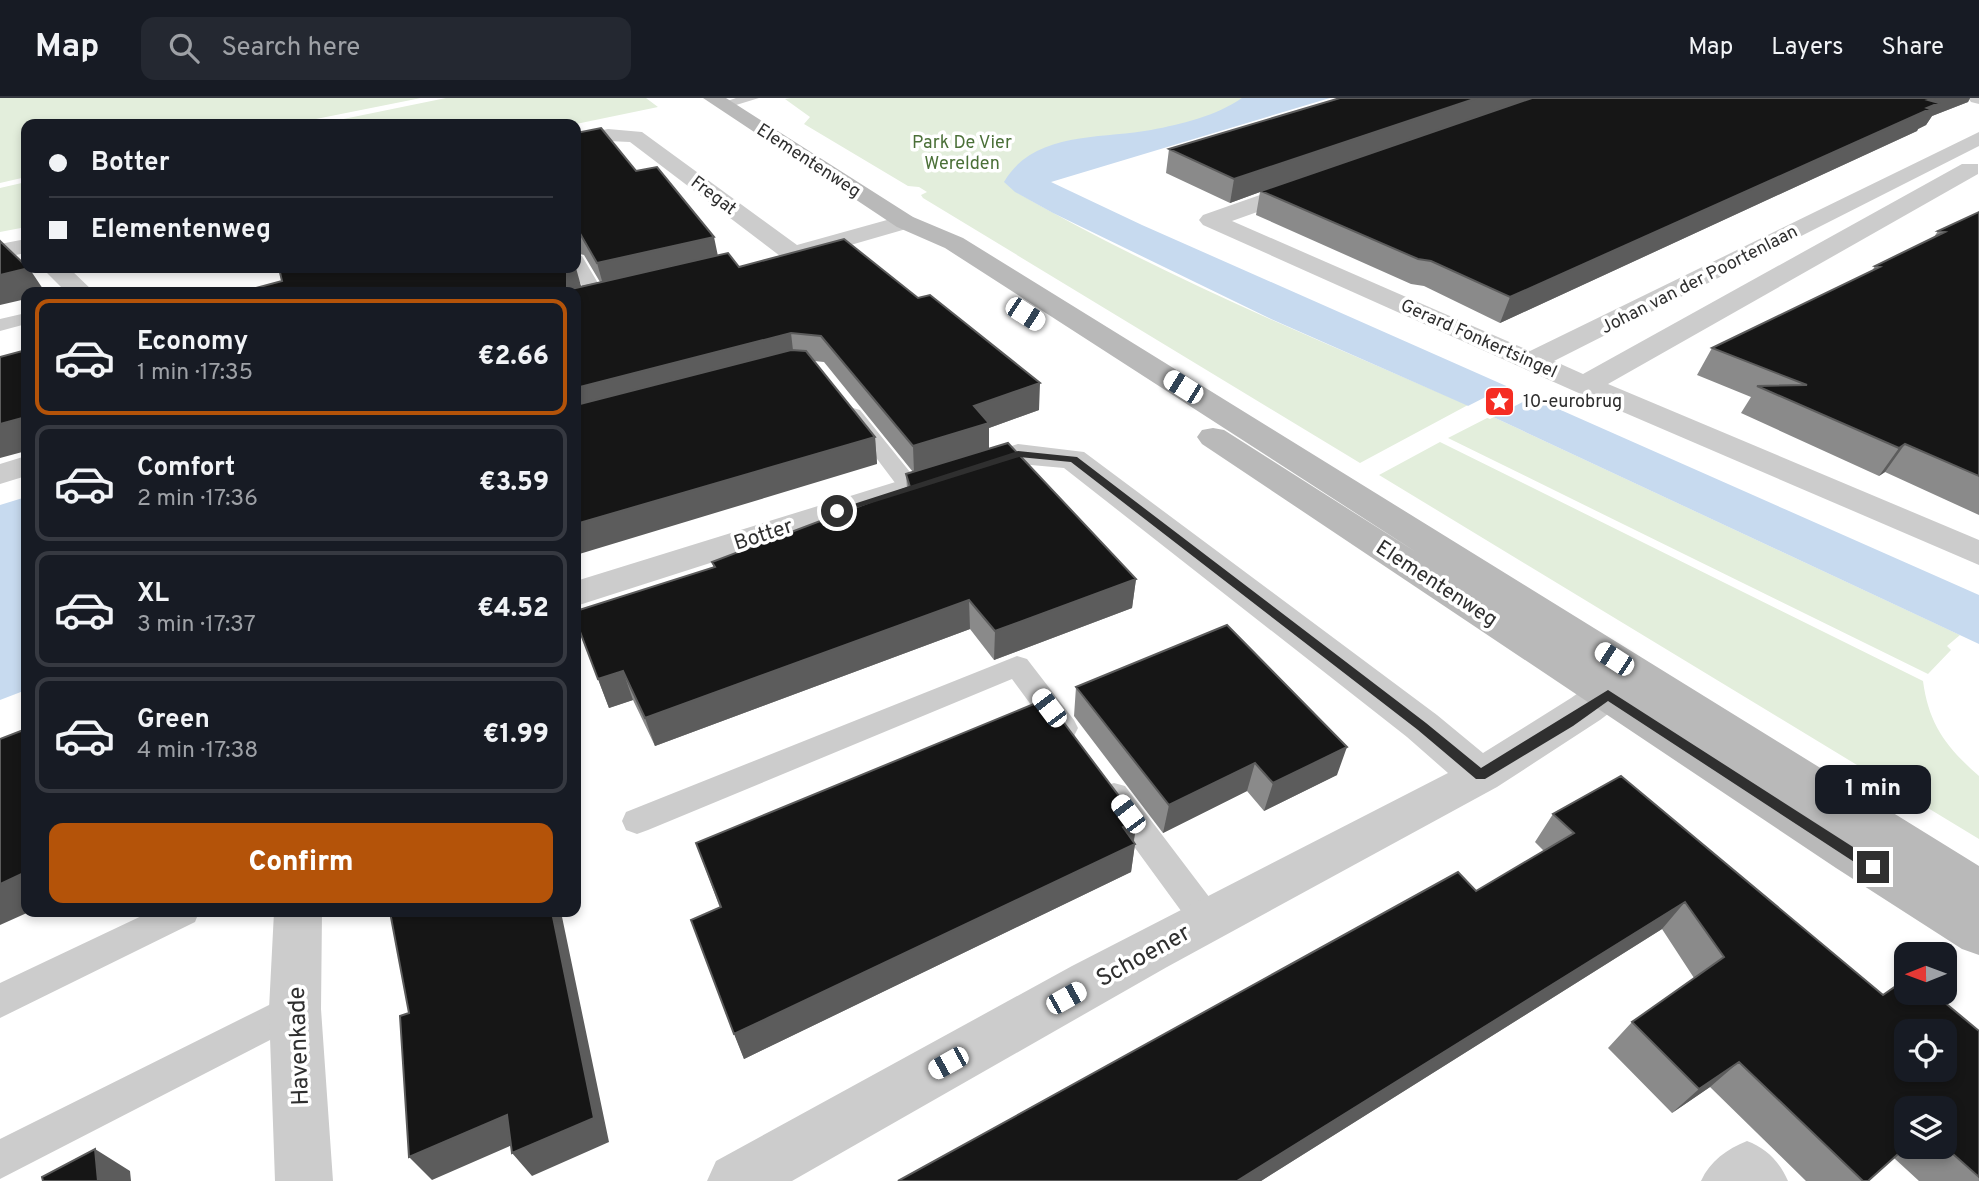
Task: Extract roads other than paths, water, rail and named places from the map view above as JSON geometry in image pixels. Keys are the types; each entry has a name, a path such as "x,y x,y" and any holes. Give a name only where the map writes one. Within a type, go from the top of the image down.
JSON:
{"street":[{"name":"Elementenweg","path":"718,101 905,222 932,253 1622,684 1979,891"},
{"name":"Fregat","path":"581,140 608,135 635,136 793,254"},
{"name":"Johan van der Poortenlaan","path":"1531,362 1979,138"},
{"name":"Johan van der Poortenlaan","path":"1584,385 1979,164"},
{"name":"Gerard Fonkertsingel","path":"1328,179 1211,220 1584,385 1979,553"},
{"path":"1866,195 1905,207"},
{"path":"758,262 905,222"},
{"path":"0,251 21,247"},
{"path":"60,273 75,287"},
{"path":"587,302 624,294"},
{"name":"Botter","path":"581,592 1018,454 1073,459 1422,726 1480,775"},
{"path":"0,474 21,468"},
{"name":"Elementenweg","path":"1622,684 1979,933"},
{"name":"Schoener","path":"736,1181 1207,920 1418,812 1568,723 1622,684"},
{"name":"Havenkade","path":"298,917 295,1009 304,1181"}],"lane":[{"path":"718,101 752,98"},
{"path":"579,273 587,302"},
{"path":"0,326 21,320"},
{"path":"842,401 910,487"},
{"path":"637,821 1017,666 1207,920"},
{"path":"0,1001 173,917"},
{"path":"0,1160 295,1009"},
{"path":"1720,1181 1748,1160 1768,1181"}],"water":[{"path":"1242,98 1330,98 1051,182 1142,225 1979,595 1979,644 1491,416 1271,319 1053,213 1015,192 1004,182 1017,165 1050,146 1070,140 1175,125 1210,114"},
{"path":"21,499 21,692 0,700 0,505"}],"place":[{"name":"10-eurobrug","path":"1500,401"}],"park label":[{"name":"Park De Vier Werelden","path":"962,152"}]}
